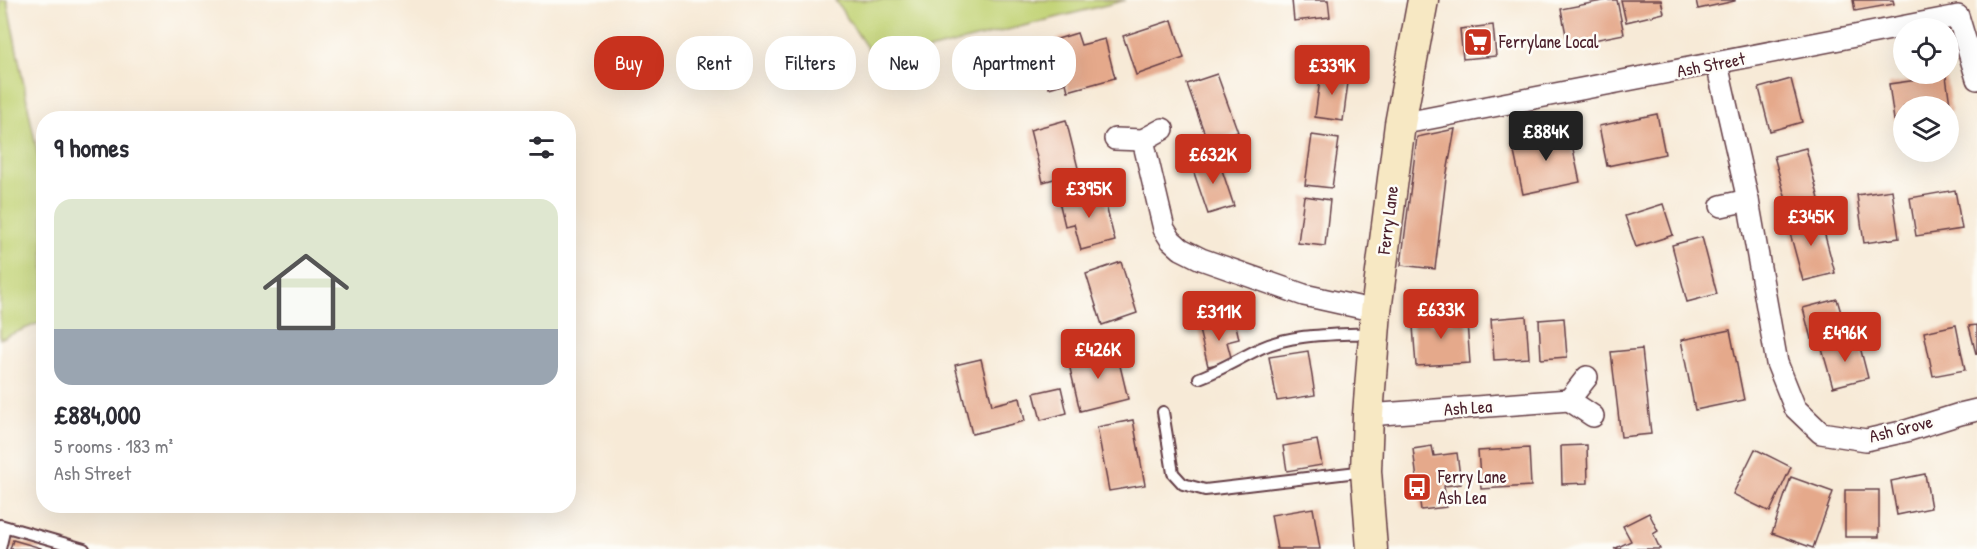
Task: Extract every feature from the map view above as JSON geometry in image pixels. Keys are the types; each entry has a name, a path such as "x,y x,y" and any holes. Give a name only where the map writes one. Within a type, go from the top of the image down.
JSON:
{"street":[{"name":"Ferry Lane","path":"1372,549 1366,471 1375,322 1400,124 1424,0"},
{"name":"Ash Street","path":"1400,124 1717,64 1957,8 1977,79"},
{"name":"Ash Grove","path":"1717,64 1748,200 1777,363 1795,408 1821,433 1866,440 1977,410"},
{"path":"1114,139 1143,140 1163,129"},
{"path":"1143,140 1164,229 1181,249 1202,259 1375,322"},
{"path":"1721,206 1748,200"},
{"path":"1587,377 1569,400 1593,416"},
{"name":"Ash Lea","path":"1368,415 1569,400"}],"lane":[{"path":"1199,378 1282,341 1316,336 1375,322"},
{"path":"1163,412 1173,473 1183,484 1205,490 1366,471"},
{"path":"0,549 3,526 84,549"}],"green space":[{"path":"0,0 7,0 36,147 36,324 0,339"},
{"path":"835,0 1126,0 984,36 952,36 952,44 940,47 940,36 868,36 868,50"}],"building":[{"path":"1292,0 1328,0 1330,17 1294,21"},
{"path":"1617,0 1624,34 1568,45 1561,9"},
{"path":"1621,0 1661,0 1664,13 1626,22"},
{"path":"1696,0 1735,0 1735,1 1698,9"},
{"path":"1853,0 1893,0 1894,4 1855,11"},
{"path":"1172,20 1184,58 1136,75 1123,36"},
{"name":"Ferrylane Local","path":"1493,25 1496,56 1463,59 1460,29"},
{"path":"1077,33 1081,45 1105,39 1115,78 1076,89 1076,36 1067,36"},
{"path":"1321,72 1349,75 1343,121 1315,117"},
{"path":"1217,74 1238,132 1208,143 1187,84"},
{"path":"1791,79 1802,122 1770,131 1759,88"},
{"path":"1889,84 1947,84 1949,96 1893,96 1893,113"},
{"path":"1657,114 1665,154 1607,166 1599,126"},
{"path":"1066,120 1079,172 1043,182 1030,130"},
{"path":"1455,129 1446,178 1435,269 1401,265 1417,137"},
{"path":"1569,131 1580,182 1523,194 1512,143"},
{"path":"1312,135 1339,139 1332,188 1305,185"},
{"path":"1806,148 1819,199 1788,207 1774,156"},
{"path":"1217,155 1234,206 1208,214 1191,164"},
{"path":"1102,190 1115,241 1081,250 1074,224 1065,226 1059,201"},
{"path":"1892,190 1899,238 1864,243 1857,195"},
{"path":"1955,190 1962,229 1916,236 1910,198"},
{"path":"1304,196 1330,200 1325,246 1298,243"},
{"path":"1663,204 1673,235 1636,247 1625,216"},
{"path":"1819,213 1835,273 1803,281 1787,222"},
{"path":"1702,237 1717,294 1687,302 1672,245"},
{"path":"1121,262 1137,313 1102,325 1086,274"},
{"path":"1837,299 1846,330 1811,339 1803,308"},
{"path":"1466,309 1470,363 1416,366 1412,313 1429,312 1430,325 1454,323 1454,310"},
{"path":"1526,316 1529,358 1494,360 1491,319"},
{"path":"1564,318 1567,357 1541,359 1539,320"},
{"path":"1235,321 1239,339 1227,342 1232,361 1208,366 1199,330"},
{"path":"1956,325 1965,370 1933,376 1924,332"},
{"path":"1977,325 1977,354 1976,354 1969,326"},
{"path":"1730,330 1744,400 1695,410 1681,340"},
{"path":"1858,339 1868,378 1833,387 1822,349"},
{"path":"1116,349 1128,399 1080,411 1068,360"},
{"path":"1642,349 1651,434 1621,437 1611,352"},
{"path":"1308,351 1315,395 1277,401 1269,357"},
{"path":"981,359 992,405 1020,398 1025,421 972,434 955,365"},
{"path":"1061,387 1067,413 1041,420 1034,393"},
{"path":"1133,420 1145,485 1109,491 1097,427"},
{"path":"1317,440 1322,465 1287,471 1283,446"},
{"path":"1587,445 1588,483 1562,484 1561,446"},
{"path":"1432,446 1434,456 1457,453 1461,484 1444,486 1447,507 1421,510 1413,449"},
{"path":"1529,448 1531,486 1481,489 1478,451"},
{"path":"1755,449 1791,467 1770,512 1733,494"},
{"path":"1925,474 1931,508 1897,515 1891,481"},
{"path":"1791,477 1833,492 1813,548 1772,533"},
{"path":"1845,490 1879,490 1879,537 1845,537"},
{"path":"1313,508 1320,549 1277,549 1271,515"},
{"path":"1649,513 1658,531 1653,534 1660,549 1614,549 1631,541 1623,526"},
{"path":"13,540 41,548 41,549 10,549"}],"place":[{"name":"Ferrylane Local","path":"1478,42"},
{"name":"Ferry Lane Ash Lea","path":"1417,487"}]}
